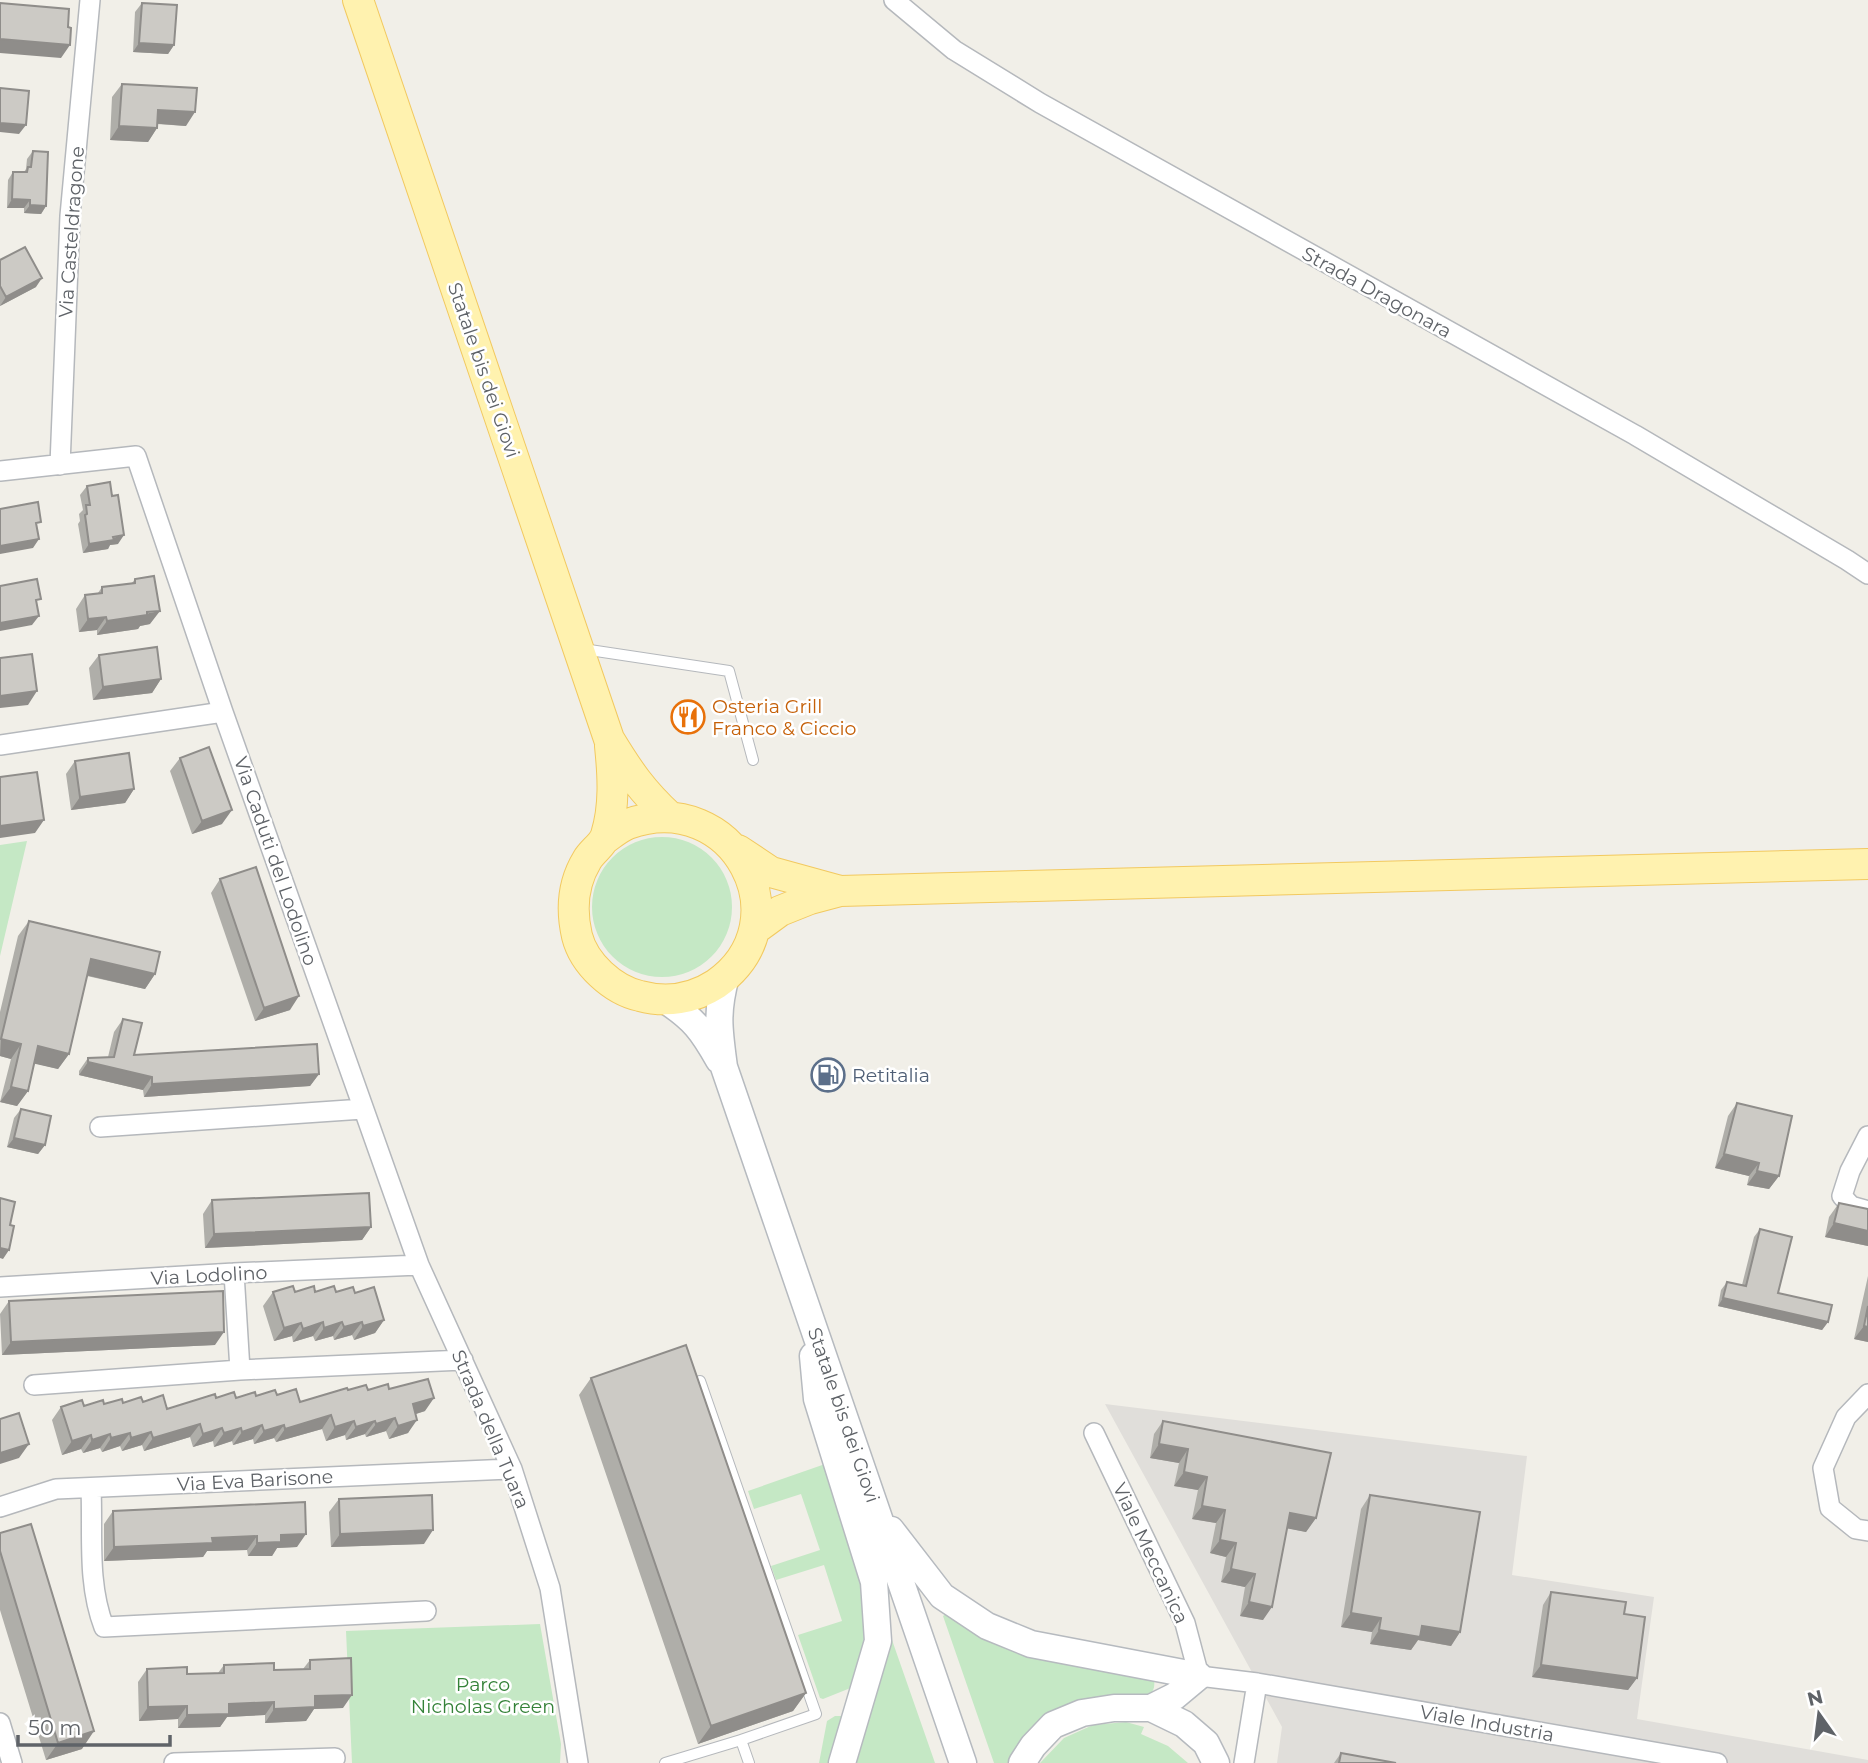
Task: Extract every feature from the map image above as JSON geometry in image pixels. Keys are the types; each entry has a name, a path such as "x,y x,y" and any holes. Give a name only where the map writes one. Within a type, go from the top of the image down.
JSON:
{"main road":[{"name":"Statale bis dei Giovi","path":"358,0 609,739 613,774 612,806 606,838"},
{"name":"Statale bis dei Giovi","path":"609,739 630,774 670,817"},
{"name":"Statale bis dei Giovi","path":"670,817 694,821 715,832 733,847 749,872 756,900 754,930 744,955 726,976 708,989 688,997 665,1000 638,996 612,984 592,965 578,940 573,913 576,885 587,859 606,838 625,825 647,818 670,817"},
{"path":"733,847 771,872 840,891"},
{"path":"754,930 780,911 840,891 1868,864"},
{"name":"Statale bis dei Giovi","path":"726,976 720,999 718,1025 724,1067 963,1763"},
{"name":"Statale bis dei Giovi","path":"665,1000 687,1014 704,1033 724,1067"},
{"path":"809,1313 817,1399 874,1582 878,1641 842,1763"},
{"path":"877,1512 942,1596 987,1626 1031,1644 1199,1676"},
{"path":"1150,1708 1175,1696 1199,1676"},
{"path":"1022,1763 1033,1746 1053,1725 1082,1713 1114,1708 1150,1708 1184,1724 1206,1743 1216,1763"}],"street":[{"name":"Via Casteldragone","path":"60,464 70,216 90,0"},
{"path":"344,0 368,29"},
{"name":"Strada Dragonara","path":"894,0 954,50 1040,103 1635,435 1868,574"},
{"name":"Via Caduti del Lodolino","path":"60,464 136,456 223,712 419,1265"},
{"path":"0,471 60,464"},
{"path":"0,745 223,712"},
{"path":"100,1127 363,1109"},
{"path":"1868,1136 1850,1171 1842,1196 1851,1206 1868,1212"},
{"name":"Via Lodolino","path":"0,1287 419,1265"},
{"name":"Strada della Tuara","path":"419,1265 512,1469 550,1588 578,1763"},
{"path":"234,1273 240,1370"},
{"path":"34,1385 240,1370 463,1360"},
{"path":"1868,1394 1846,1417 1823,1468 1830,1508 1857,1530 1868,1531"},
{"name":"Viale Meccanica","path":"1094,1433 1185,1623 1199,1676"},
{"name":"Via Eva Barisone","path":"0,1507 56,1489 512,1469"},
{"path":"91,1488 93,1589 104,1627 426,1611"},
{"name":"Viale Industria","path":"1199,1676 1257,1684 1621,1755 1717,1763"},
{"path":"1244,1763 1257,1684"},
{"path":"0,1723 12,1763"},
{"path":"174,1763 335,1758"}],"lane":[{"path":"579,648 729,671 753,760"},
{"path":"664,1763 816,1714 700,1381"},
{"path":"741,1740 750,1763"}],"shaded area":[{"path":"1105,1404 1527,1456 1512,1575 1654,1597 1637,1719 1868,1760 1868,1763 1277,1763 1282,1727"}],"green space":[{"path":"662,837 689,842 711,858 727,880 732,907 727,934 711,956 689,972 662,977 635,972 613,956 597,934 592,907 597,880 613,858 635,842"},
{"path":"27,841 0,956 0,845"},
{"path":"828,1463 863,1556 871,1623 853,1687 823,1699 820,1698 798,1635 842,1621 824,1565 776,1580 771,1566 820,1550 801,1494 754,1509 748,1491"},
{"path":"947,1613 1154,1680 1154,1688 1146,1696 1113,1702 1013,1763 994,1763 943,1616"},
{"name":"Parco Nicholas Green","path":"540,1624 561,1744 560,1763 352,1763 346,1631"},
{"path":"889,1638 892,1640 935,1763 854,1763"},
{"path":"835,1716 842,1716 832,1763 819,1763 827,1721"},
{"path":"1126,1722 1144,1727 1141,1734 1168,1746 1188,1763 1040,1763 1064,1738 1093,1725"}],"building":[{"path":"0,3 69,9 70,45 0,39"},
{"path":"142,3 177,5 174,45 139,43"},
{"path":"122,84 197,88 195,112 158,110 157,128 119,126"},
{"path":"0,88 29,91 26,125 0,123"},
{"path":"33,151 48,152 46,206 30,205 30,200 12,199 13,172 27,172 28,167 31,167"},
{"path":"25,247 42,278 6,297 0,286 0,260"},
{"path":"110,482 112,496 118,495 124,535 113,537 114,540 89,544 85,515 86,505 90,505 87,486"},
{"path":"38,502 41,522 36,523 39,539 0,546 0,509"},
{"path":"154,576 160,611 107,621 106,617 88,619 85,595 102,593 102,587 135,583 135,579"},
{"path":"37,579 41,599 36,600 39,616 0,623 0,586"},
{"path":"157,647 161,679 103,687 99,655"},
{"path":"32,654 37,691 0,696 0,658"},
{"path":"209,747 232,810 202,821 180,758"},
{"path":"129,753 134,789 80,797 75,761"},
{"path":"37,772 44,820 0,826 0,777"},
{"path":"256,867 299,996 264,1008 220,879"},
{"path":"29,921 160,952 155,974 91,959 69,1054 38,1046 28,1091 11,1087 21,1044 1,1039"},
{"path":"123,1019 142,1023 134,1055 317,1044 319,1074 152,1084 152,1077 88,1062 88,1058 114,1057"},
{"path":"1737,1103 1792,1116 1779,1176 1757,1171 1759,1163 1724,1154"},
{"path":"21,1109 51,1116 45,1145 14,1138"},
{"path":"369,1193 371,1227 214,1234 212,1200"},
{"path":"0,1198 15,1202 10,1225 14,1226 9,1250 0,1248"},
{"path":"1839,1203 1868,1209 1868,1231 1834,1223"},
{"path":"1760,1229 1792,1237 1778,1293 1832,1305 1828,1322 1723,1298 1727,1282 1746,1286"},
{"path":"293,1286 295,1292 314,1286 315,1292 334,1286 336,1292 353,1287 355,1293 374,1287 384,1320 363,1326 362,1322 344,1327 342,1322 324,1328 323,1322 303,1329 301,1323 284,1328 273,1292"},
{"path":"223,1291 224,1332 11,1342 9,1301"},
{"path":"1868,1306 1868,1327 1864,1326"},
{"path":"686,1345 806,1693 711,1726 591,1378"},
{"path":"428,1379 434,1398 413,1404 417,1420 398,1426 395,1418 356,1427 354,1421 335,1427 331,1415 285,1429 284,1425 264,1431 262,1425 242,1432 241,1428 224,1433 222,1428 203,1434 200,1424 153,1438 151,1432 131,1438 130,1433 111,1438 110,1434 92,1440 91,1435 72,1441 61,1407 82,1400 84,1406 103,1400 104,1404 122,1399 123,1403 141,1397 143,1402 163,1395 167,1409 215,1394 216,1398 234,1392 236,1398 275,1390 277,1395 296,1389 300,1402 347,1388 348,1390 366,1385 368,1390 388,1384 389,1389"},
{"path":"19,1413 29,1444 0,1453 0,1419"},
{"path":"1163,1421 1331,1453 1316,1518 1290,1513 1272,1607 1249,1602 1255,1574 1231,1569 1236,1543 1220,1540 1225,1510 1202,1506 1207,1477 1184,1472 1188,1449 1159,1444"},
{"path":"432,1495 433,1530 340,1534 339,1499"},
{"path":"1370,1495 1480,1512 1460,1632 1422,1626 1420,1637 1379,1630 1381,1618 1351,1613"},
{"path":"305,1502 306,1534 281,1535 281,1542 257,1543 257,1536 212,1538 213,1543 114,1547 113,1511"},
{"path":"31,1524 94,1731 58,1743 0,1551 0,1533"},
{"path":"1551,1592 1626,1602 1624,1614 1645,1617 1637,1678 1541,1665"},
{"path":"351,1658 352,1695 315,1696 315,1707 274,1709 274,1702 229,1704 229,1714 187,1715 187,1706 148,1707 147,1669 187,1667 187,1674 224,1673 224,1665 274,1663 274,1670 310,1669 310,1660"},
{"path":"1341,1753 1396,1763 1339,1763"}],"place":[{"name":"Osteria Grill Franco & Ciccio","path":"688,717"},
{"name":"Retitalia","path":"828,1075"}]}
